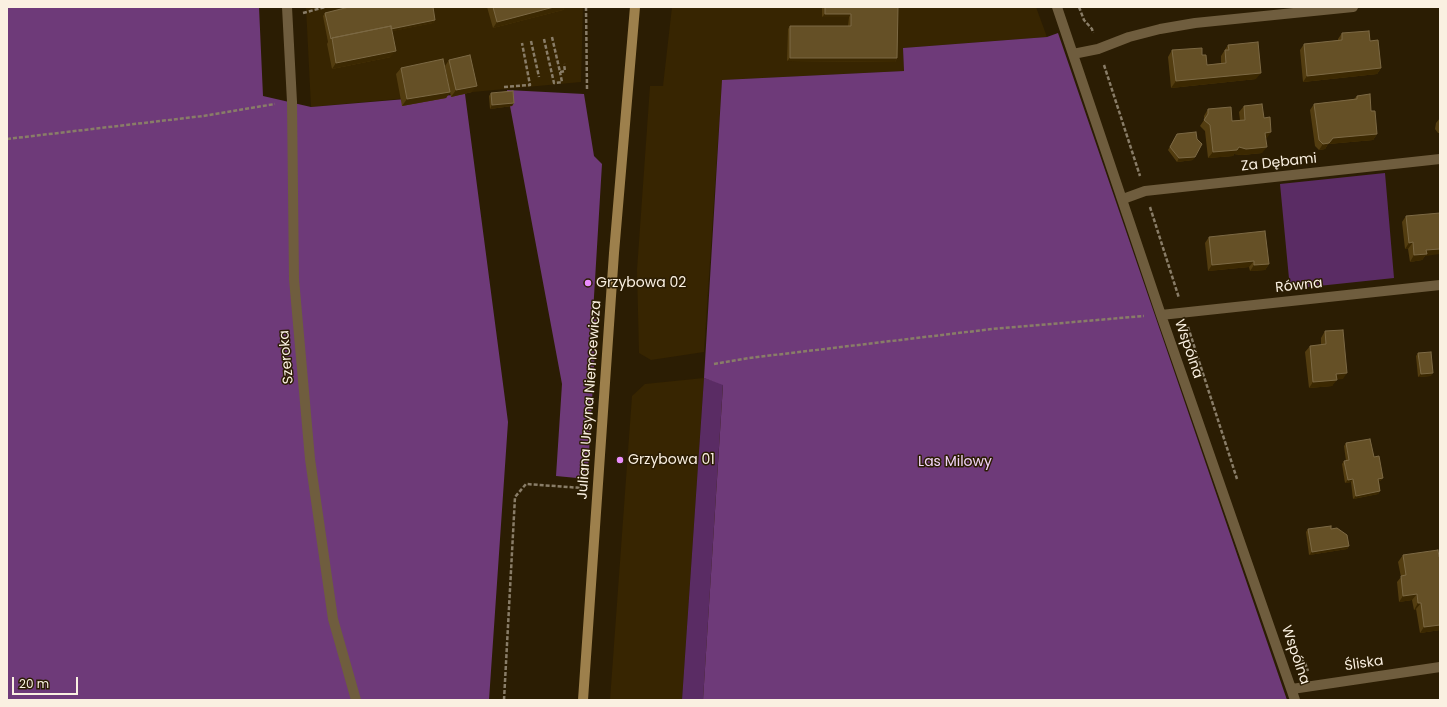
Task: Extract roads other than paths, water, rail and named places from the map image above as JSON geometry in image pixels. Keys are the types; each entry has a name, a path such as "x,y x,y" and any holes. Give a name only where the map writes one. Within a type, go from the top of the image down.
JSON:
{"street":[{"name":"Juliana Ursyna Niemcewicza","path":"583,700 614,253 635,7"},
{"name":"Wspólna","path":"1057,7 1161,315 1295,700"},
{"path":"1073,54 1098,49 1129,37 1160,29 1194,23 1353,7"},
{"name":"Szeroka","path":"287,12 292,102 294,279 310,459 333,619 356,700"},
{"name":"Za Dębami","path":"1123,199 1145,191 1440,159"},
{"name":"Równa","path":"1161,315 1440,284"},
{"name":"Śliska","path":"1292,689 1440,667"}],"place":[{"name":"Grzybowa 02","path":"588,283"},
{"name":"Grzybowa 01","path":"620,460"}],"park label":[{"name":"Las Milowy","path":"955,462"}]}
